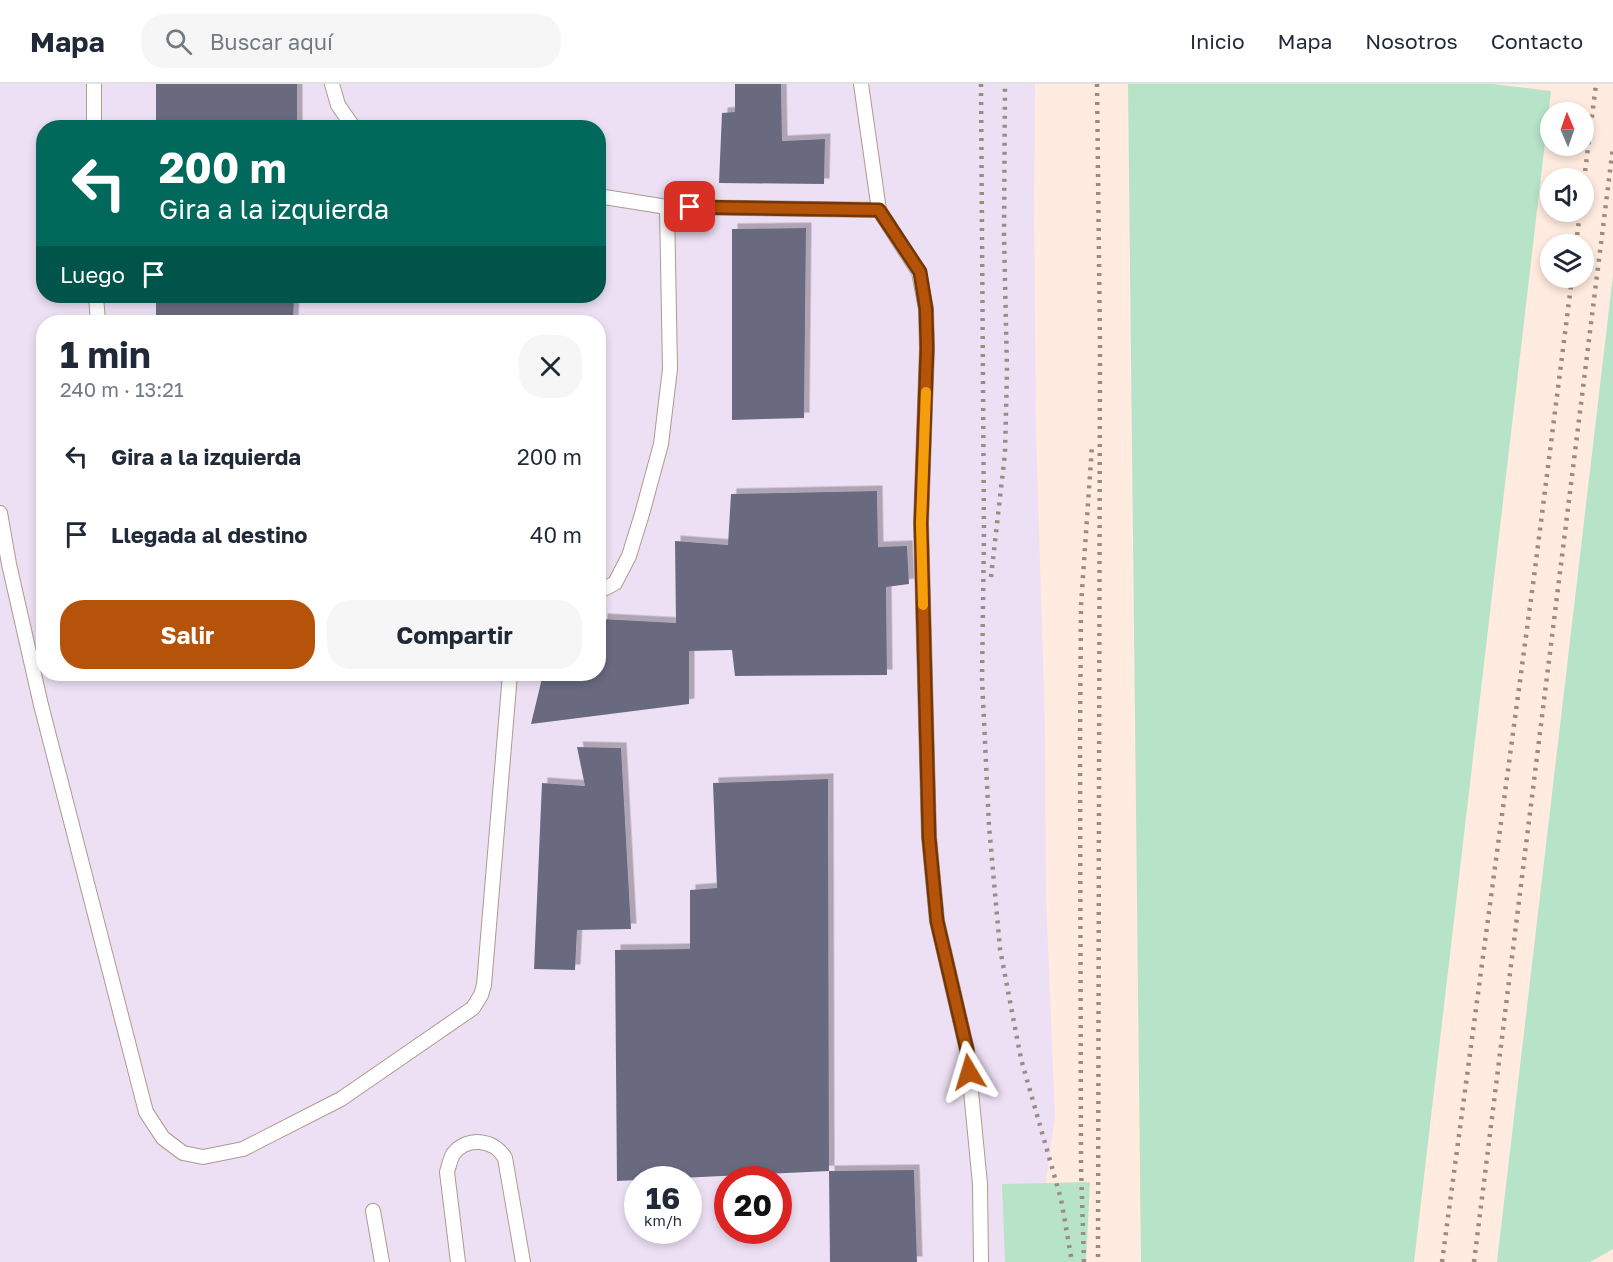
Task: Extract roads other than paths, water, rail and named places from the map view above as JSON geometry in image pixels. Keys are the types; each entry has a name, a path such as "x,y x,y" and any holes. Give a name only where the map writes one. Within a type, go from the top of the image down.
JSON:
{"lane":[{"path":"94,84 94,120"},
{"path":"332,84 338,105 348,120"},
{"path":"861,84 879,210 920,272 926,309 927,348 921,523 929,837 937,921 967,1050 980,1184 981,1262"},
{"path":"606,197 667,207 879,210"},
{"path":"606,588 615,584 629,556 661,444 670,369 667,207"},
{"path":"0,513 9,564 41,705 146,1112 163,1138 183,1153 203,1157 243,1149 341,1099 472,1008 477,1002 484,985 509,681"},
{"path":"458,1262 447,1172 455,1152 470,1143 480,1141 494,1146 505,1158 523,1262"},
{"path":"373,1211 382,1262"}],"railway":[{"path":"981,84 984,533 982,679 989,826 1000,949 1021,1059 1061,1199 1072,1262"},
{"path":"991,577 1005,453 1007,371 1004,235 1005,84"},
{"path":"1097,84 1100,346 1098,1262"},
{"path":"1586,168 1596,84"},
{"path":"1474,1262 1613,147"},
{"path":"1577,234 1579,222"},
{"path":"1442,1262 1571,288"},
{"path":"1084,1262 1081,1167 1081,605 1092,446"}]}
